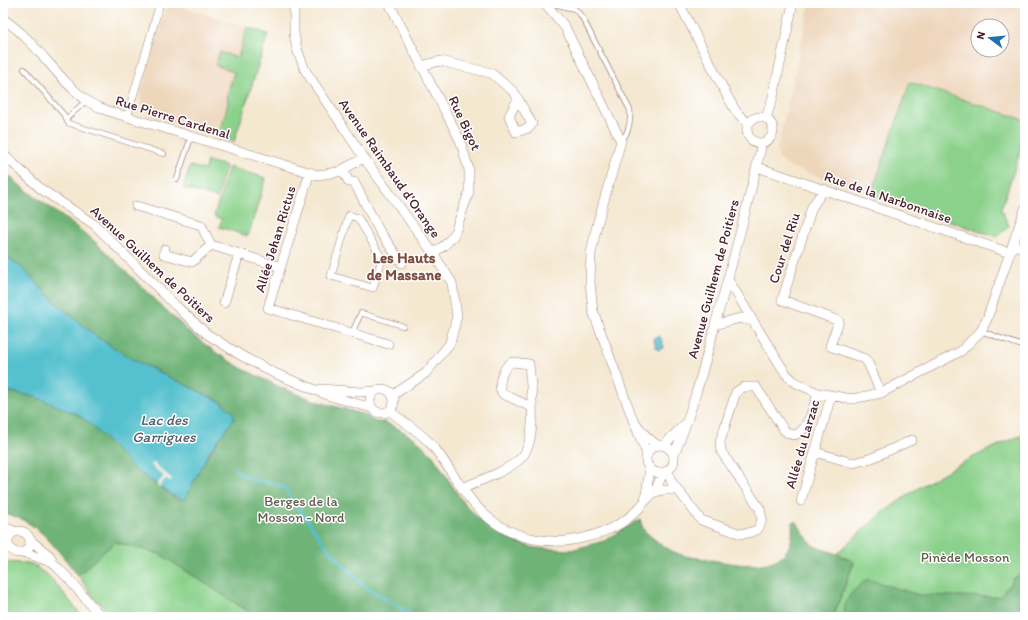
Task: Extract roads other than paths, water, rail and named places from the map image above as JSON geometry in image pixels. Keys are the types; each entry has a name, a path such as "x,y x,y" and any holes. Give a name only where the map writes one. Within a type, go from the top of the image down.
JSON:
{"street":[{"path":"127,117 160,3"},
{"name":"Avenue Raimbaud d'Orange","path":"294,3 294,34 297,49 305,70 364,158 433,253 452,283 456,300 457,316 450,343 426,373 393,394"},
{"name":"Rue Bigot","path":"389,3 460,140 468,161 470,178 469,192 454,235 446,245 433,253"},
{"path":"679,3 726,94 738,113 748,123"},
{"path":"766,118 773,97 793,3"},
{"path":"547,5 565,27 622,141 597,225 591,253 590,282 594,311 633,420 647,454 647,461 650,468 645,501"},
{"name":"Rue Pierre Cardenal","path":"3,19 27,38 75,91 87,100 108,111 310,172 326,175 343,170 364,158"},
{"path":"421,66 440,61 491,73 514,92 518,99"},
{"path":"758,117 766,118 772,124 773,132 769,140 762,143 757,143 750,139 746,131 748,123 758,117"},
{"name":"Avenue Guilhem de Poitiers","path":"674,456 688,420 728,279 762,143"},
{"name":"Avenue Guilhem de Poitiers","path":"3,154 41,189 95,225 176,306 207,334 255,364 316,388 330,396 372,408"},
{"name":"Rue de la Narbonnaise","path":"757,167 1011,249 1025,248"},
{"path":"343,170 349,182 354,182 380,232 402,263"},
{"name":"Allée Jehan Rictus","path":"310,172 268,308 388,344"},
{"name":"Cour del Riu","path":"824,189 812,207 782,300 839,320 830,346 865,359 881,393"},
{"path":"136,206 201,225 211,245 281,267"},
{"path":"728,279 786,374 796,383 818,393 856,399 881,393 961,351 981,331 987,320 1025,209"},
{"path":"349,215 358,218 382,259 373,288 331,276 349,215"},
{"path":"165,250 164,254 192,262 211,245"},
{"path":"224,303 239,254"},
{"path":"715,325 731,319 740,318 753,321"},
{"path":"462,488 500,471 521,458 529,442 533,426 529,364 512,362 507,366 500,384 500,390 503,394 531,407"},
{"path":"666,471 677,490 701,520 740,534 748,534 757,530 762,519 760,509 721,451 720,442 736,392 744,387 756,387 784,430 792,434 798,433 807,425 818,393"},
{"name":"Avenue Guilhem de Poitiers","path":"316,388 361,392 376,390"},
{"path":"385,389 393,394 394,405 390,411 382,413 372,408 371,397 376,390 385,389"},
{"name":"Allée du Larzac","path":"801,501 831,396"},
{"path":"390,411 419,432 447,465 462,488 483,513 498,524 515,532 537,540 557,542 577,540 599,534 629,519 654,492 666,471 673,463 674,456 670,449 647,437 633,420"},
{"name":"Avenue Guilhem de Poitiers","path":"661,445 688,420"},
{"path":"815,452 853,464 872,458 912,440"},
{"path":"647,454 653,447 661,445"},
{"path":"650,468 656,472 666,471"},
{"path":"654,492 663,490 677,490"},
{"path":"3,526 14,531 23,531 30,540 50,556 53,563 68,578 101,617"},
{"path":"14,531 10,534 5,543 10,550 14,552"},
{"path":"24,552 29,547 30,540"},
{"path":"3,556 14,552 24,552 53,563"}],"lane":[{"path":"547,5 554,4 575,9 582,17 630,110 631,116 626,136 622,141"},
{"path":"24,69 68,123 164,154"},
{"path":"66,119 87,100"},
{"path":"177,179 191,137"},
{"path":"352,333 361,313 404,326"},
{"path":"981,331 1025,347"}],"water":[{"name":"Lac des Garrigues","path":"3,255 20,266 56,303 97,337 130,358 221,402 234,413 234,419 209,452 184,500 172,495 136,470 88,422 77,414 36,397 3,390"},
{"path":"660,336 664,347 659,350 657,349 653,338"}],"waterway":[{"path":"234,469 247,478 283,486 328,549 364,586 415,617"}],"district":[{"name":"Les Hauts de Massane","path":"404,266"}],"park label":[{"name":"Berges de la Mosson - Nord","path":"301,510"},
{"name":"Pinède Mosson","path":"965,557"}]}
